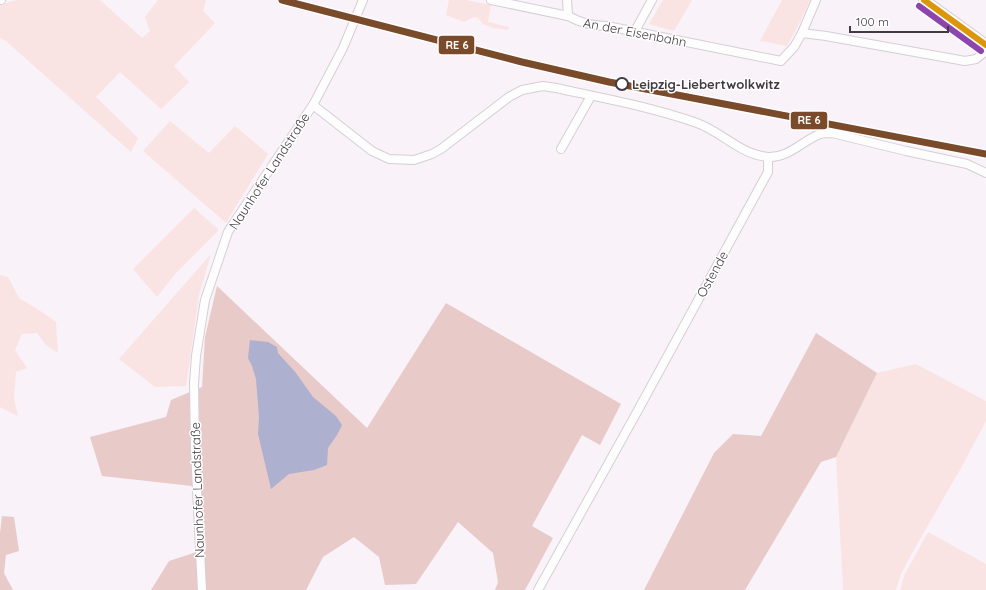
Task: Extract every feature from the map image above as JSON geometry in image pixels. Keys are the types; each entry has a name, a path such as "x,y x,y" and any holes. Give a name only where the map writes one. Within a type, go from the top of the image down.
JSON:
{"main road":[{"path":"924,0 986,45"}],"street":[{"name":"Naunhofer Landstraße","path":"202,590 194,394 196,356 205,300 228,232 313,104 343,48 363,0"},
{"name":"An der Eisenbahn","path":"491,0 568,16 582,22 635,31 781,61 794,47 802,34"},
{"path":"567,0 568,16"},
{"path":"635,31 652,0"},
{"path":"816,0 802,34 826,36 965,61 976,59 986,52"},
{"path":"313,104 372,151 389,159 406,161 423,158 432,154 475,124 509,97 522,90 543,86 653,109 692,121 714,130 743,149 768,157 778,156 791,151 821,134 832,133 922,155 967,164 986,173"},
{"path":"561,149 591,96"},
{"name":"Ostende","path":"538,590 768,171 768,157"}],"shaded area":[{"path":"16,0 100,0 142,38 150,31 145,17 158,0 206,0 203,11 215,23 174,66 189,82 161,109 120,72 96,97 138,138 131,152 6,41 0,38 0,5"},
{"path":"449,0 466,0 491,5 488,22 509,27 508,30 493,28 483,24 478,18 474,17 464,22 446,15"},
{"path":"663,0 692,0 674,31 649,24"},
{"path":"782,0 810,0 787,46 760,41"},
{"path":"170,121 209,153 235,126 268,154 226,223 143,151"},
{"path":"194,208 219,230 175,274 157,297 133,269"},
{"path":"211,254 199,295 186,386 155,387 119,359"},
{"path":"0,275 8,277 19,298 56,322 58,353 46,345 37,333 22,334 15,350 27,368 16,372 14,399 18,416 0,407"},
{"path":"217,286 367,428 446,303 621,404 600,445 582,435 532,526 553,538 525,590 495,590 498,582 493,553 458,522 416,584 385,585 379,557 354,537 323,557 306,590 151,590 169,561 206,549 201,487 102,476 90,437 166,417 171,400 202,387 205,337"},
{"path":"816,333 877,373 836,457 821,462 745,590 644,590 714,453 733,434 761,436"},
{"path":"916,364 986,401 986,421 901,574 896,590 843,590 836,457 877,373"},
{"path":"2,516 14,517 19,551 6,555 4,573 13,590 0,590 0,533"},
{"path":"928,532 986,564 986,590 900,590 904,576"}],"water":[{"path":"250,340 268,342 277,347 278,353 296,373 313,397 336,416 342,425 328,448 327,465 314,470 289,474 271,489 258,434 259,417 256,379 248,358"}],"transit line":[{"path":"282,0 522,62 609,82 986,154"},
{"path":"924,0 986,45"},
{"path":"919,6 981,51"}],"place":[{"name":"Leipzig-Liebertwolkwitz","path":"622,84"}]}
